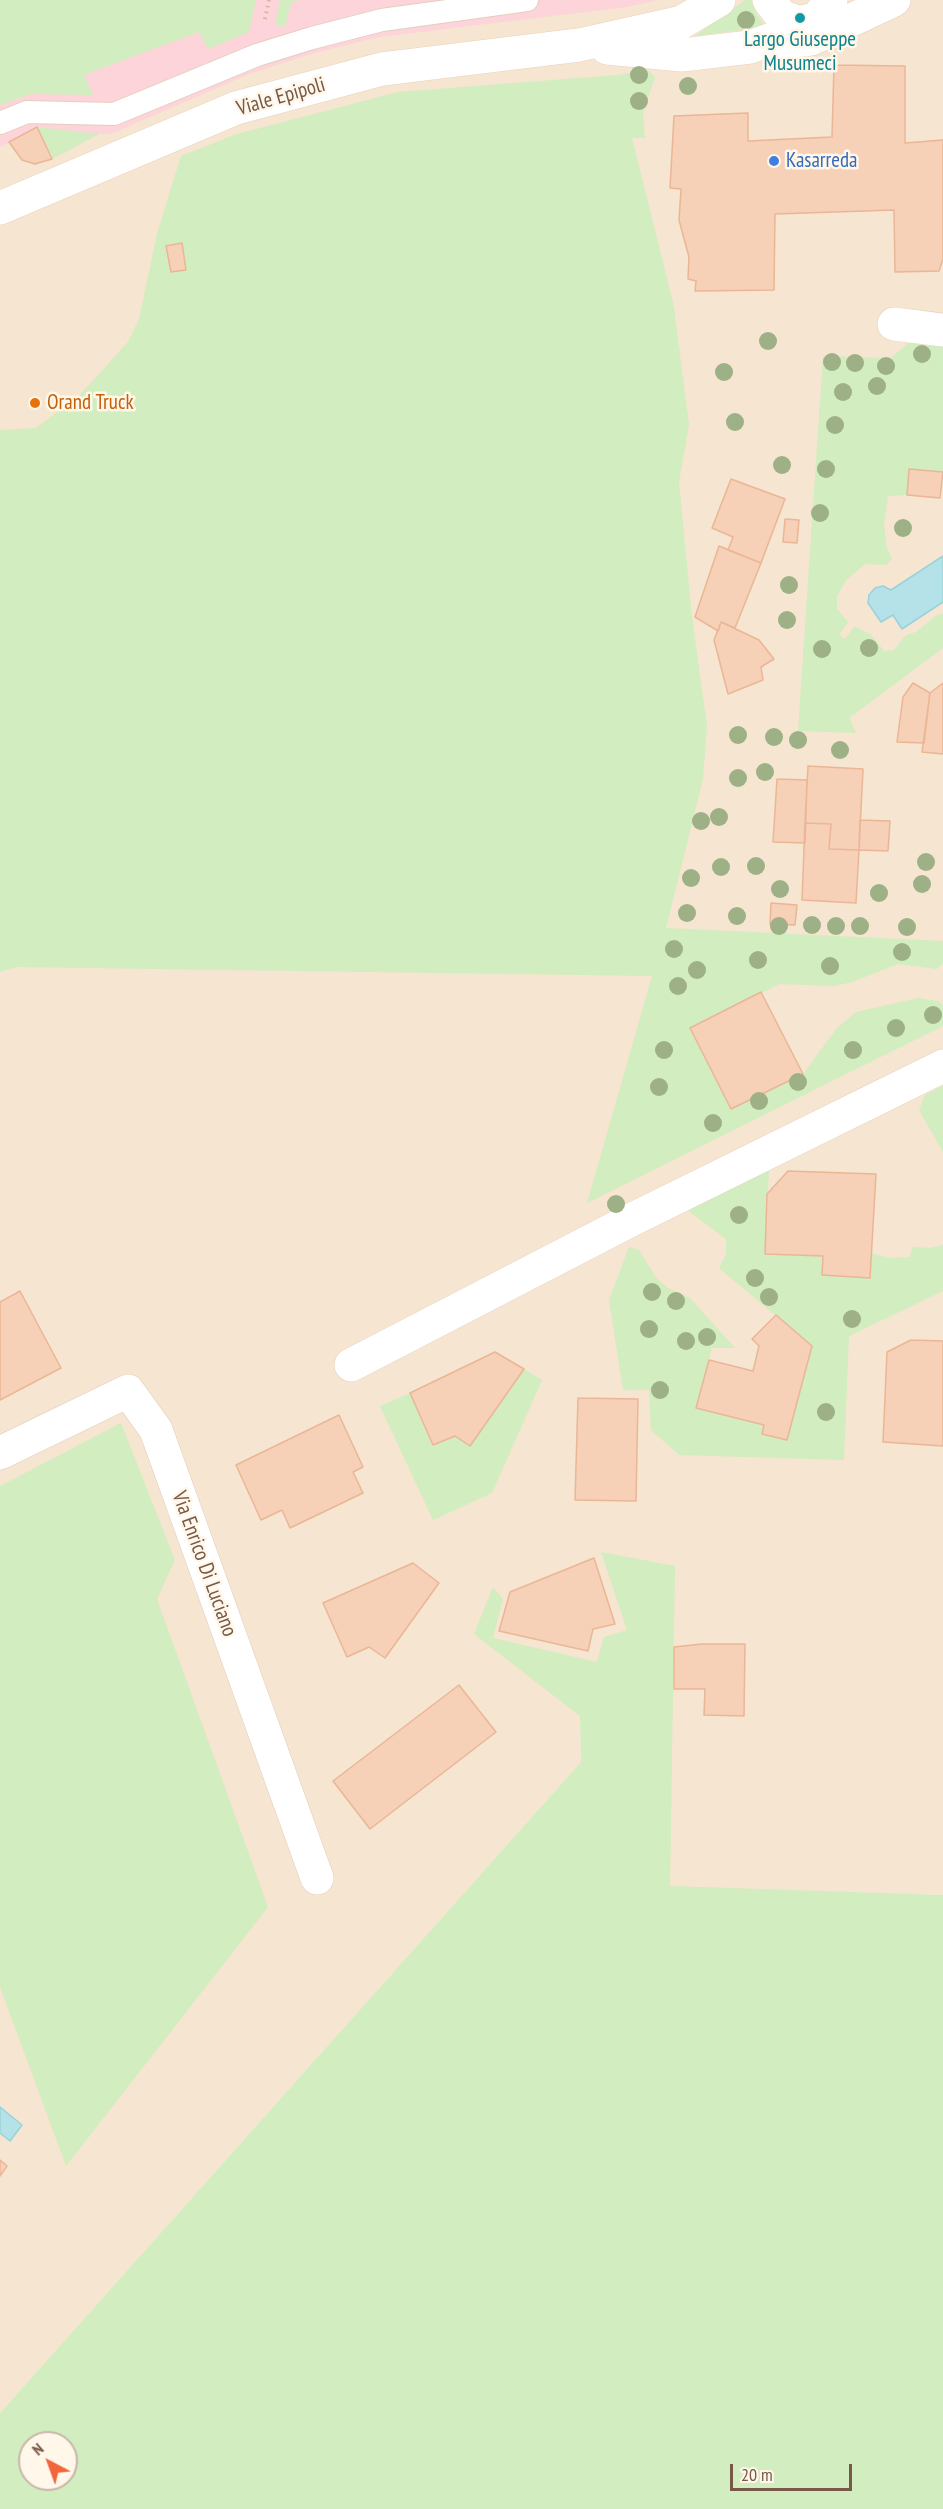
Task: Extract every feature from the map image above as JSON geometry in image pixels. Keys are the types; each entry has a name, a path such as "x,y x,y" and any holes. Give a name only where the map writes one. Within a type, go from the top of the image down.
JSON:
{"street":[{"path":"579,45 682,22 719,0"},
{"path":"768,0 782,18 798,22 816,14 858,19"},
{"path":"579,45 682,55 811,39 858,19 894,0"},
{"path":"750,47 780,36 816,14"},
{"name":"Viale Epipoli","path":"0,208 236,108 382,69 579,45"},
{"path":"894,324 943,330"},
{"path":"351,1365 633,1220 943,1066"},
{"name":"Via Enrico Di Luciano","path":"0,1453 128,1391 156,1430 317,1878"}],"lane":[{"path":"0,123 27,112 114,114 257,55 312,38 382,20 494,2 527,0"}],"shaded area":[{"path":"0,0 943,0 943,1895 670,1887 580,1716 581,1762 0,2413"},
{"path":"0,0 658,0 627,7 379,37 311,54 249,74 111,134 99,134 52,159 35,164 22,160 9,142 0,147"}],"green space":[{"path":"0,0 256,0 249,32 208,49 199,32 84,75 93,95 31,94 0,105"},
{"path":"280,0 298,0 291,3 285,27 275,25"},
{"path":"745,0 752,0 757,15 766,27 695,36"},
{"path":"648,70 655,77 643,113 645,138 632,138 674,307 689,425 679,482 692,617 707,726 703,779 666,928 943,941 943,963 937,969 898,964 852,982 835,986 779,984 690,1029 732,1109 803,1074 837,1028 856,1012 918,998 938,1001 943,1005 943,1026 587,1203 652,976 17,967 0,972 0,430 36,428 78,397 128,342 139,319 157,234 181,156 237,134 398,92 617,75"},
{"path":"37,127 99,134 52,159"},
{"path":"910,342 943,346 943,472 909,469 907,495 888,496 884,526 887,548 892,558 886,565 865,564 847,579 837,596 837,609 848,622 839,635 845,639 855,626 871,635 884,651 894,650 906,635 916,632 937,615 943,614 943,648 849,718 856,733 798,731 823,356 891,358"},
{"path":"943,1086 943,1152 919,1110 925,1095"},
{"path":"769,1169 765,1254 823,1256 822,1275 869,1278 871,1253 888,1258 910,1257 912,1247 929,1248 943,1245 943,1291 849,1336 844,1460 679,1455 651,1430 649,1390 623,1390 609,1300 629,1247 639,1250 657,1279 668,1288 690,1298 735,1348 712,1348 696,1408 812,1346 719,1268 726,1254 726,1239 687,1210"},
{"path":"524,1369 542,1380 492,1493 433,1520 380,1406 410,1393 432,1445 455,1436 470,1446"},
{"path":"121,1423 175,1560 157,1599 268,1907 66,2166 0,1987 0,1486"},
{"path":"601,1552 675,1566 670,1886 943,1895 943,2509 0,2509 0,2413 581,1762 580,1716 474,1634 493,1587 503,1599 493,1638 597,1662 604,1637 627,1630"}],"water":[{"path":"943,556 943,602 902,629 893,615 881,622 868,603 869,595 875,588 883,586 891,590"},
{"path":"0,2107 22,2125 10,2141 0,2133"}],"building":[{"path":"834,65 905,66 905,143 943,140 943,259 939,271 895,272 894,210 775,214 774,290 695,291 696,281 688,279 689,257 679,220 681,189 670,188 674,116 748,113 748,141 832,137"},
{"path":"37,127 52,159 35,164 22,160 9,142"},
{"path":"182,243 186,270 171,272 166,246"},
{"path":"909,469 943,472 940,498 907,495"},
{"path":"731,479 785,499 761,563 728,550 733,537 712,528"},
{"path":"785,519 799,520 797,543 783,542"},
{"path":"719,546 761,563 735,628 721,622 718,631 695,617"},
{"path":"721,622 759,640 774,659 761,667 763,680 728,694 714,640"},
{"path":"913,683 930,693 924,743 897,742 903,697"},
{"path":"943,683 943,754 922,752 930,693"},
{"path":"808,766 863,769 859,850 829,849 831,824 805,823"},
{"path":"777,779 807,780 805,843 773,842"},
{"path":"860,820 890,821 888,851 859,850"},
{"path":"805,823 831,824 829,849 859,850 856,903 802,900"},
{"path":"771,903 797,905 795,925 770,924"},
{"path":"761,992 803,1074 731,1109 690,1028"},
{"path":"788,1171 876,1174 870,1278 822,1275 823,1256 765,1254 767,1194"},
{"path":"20,1291 61,1368 0,1400 0,1302"},
{"path":"776,1315 812,1346 787,1440 762,1434 764,1425 696,1408 709,1360 753,1371 759,1346 752,1339"},
{"path":"911,1340 943,1341 943,1446 883,1442 887,1352"},
{"path":"495,1352 524,1369 470,1446 455,1436 433,1445 410,1393"},
{"path":"578,1398 638,1399 636,1501 575,1500"},
{"path":"339,1415 363,1467 353,1472 363,1493 290,1528 282,1510 261,1520 236,1465"},
{"path":"594,1558 615,1624 593,1629 588,1651 499,1631 510,1592"},
{"path":"413,1563 439,1583 385,1658 369,1647 347,1657 323,1603"},
{"path":"702,1644 745,1644 744,1716 704,1715 705,1689 674,1689 674,1647"},
{"path":"459,1685 496,1732 370,1829 333,1781"},
{"path":"0,2160 7,2166 0,2176"}],"place":[{"name":"Largo Giuseppe Musumeci","path":"800,18"},
{"name":"Kasarreda","path":"774,161"},
{"name":"Orand Truck","path":"35,403"}]}
